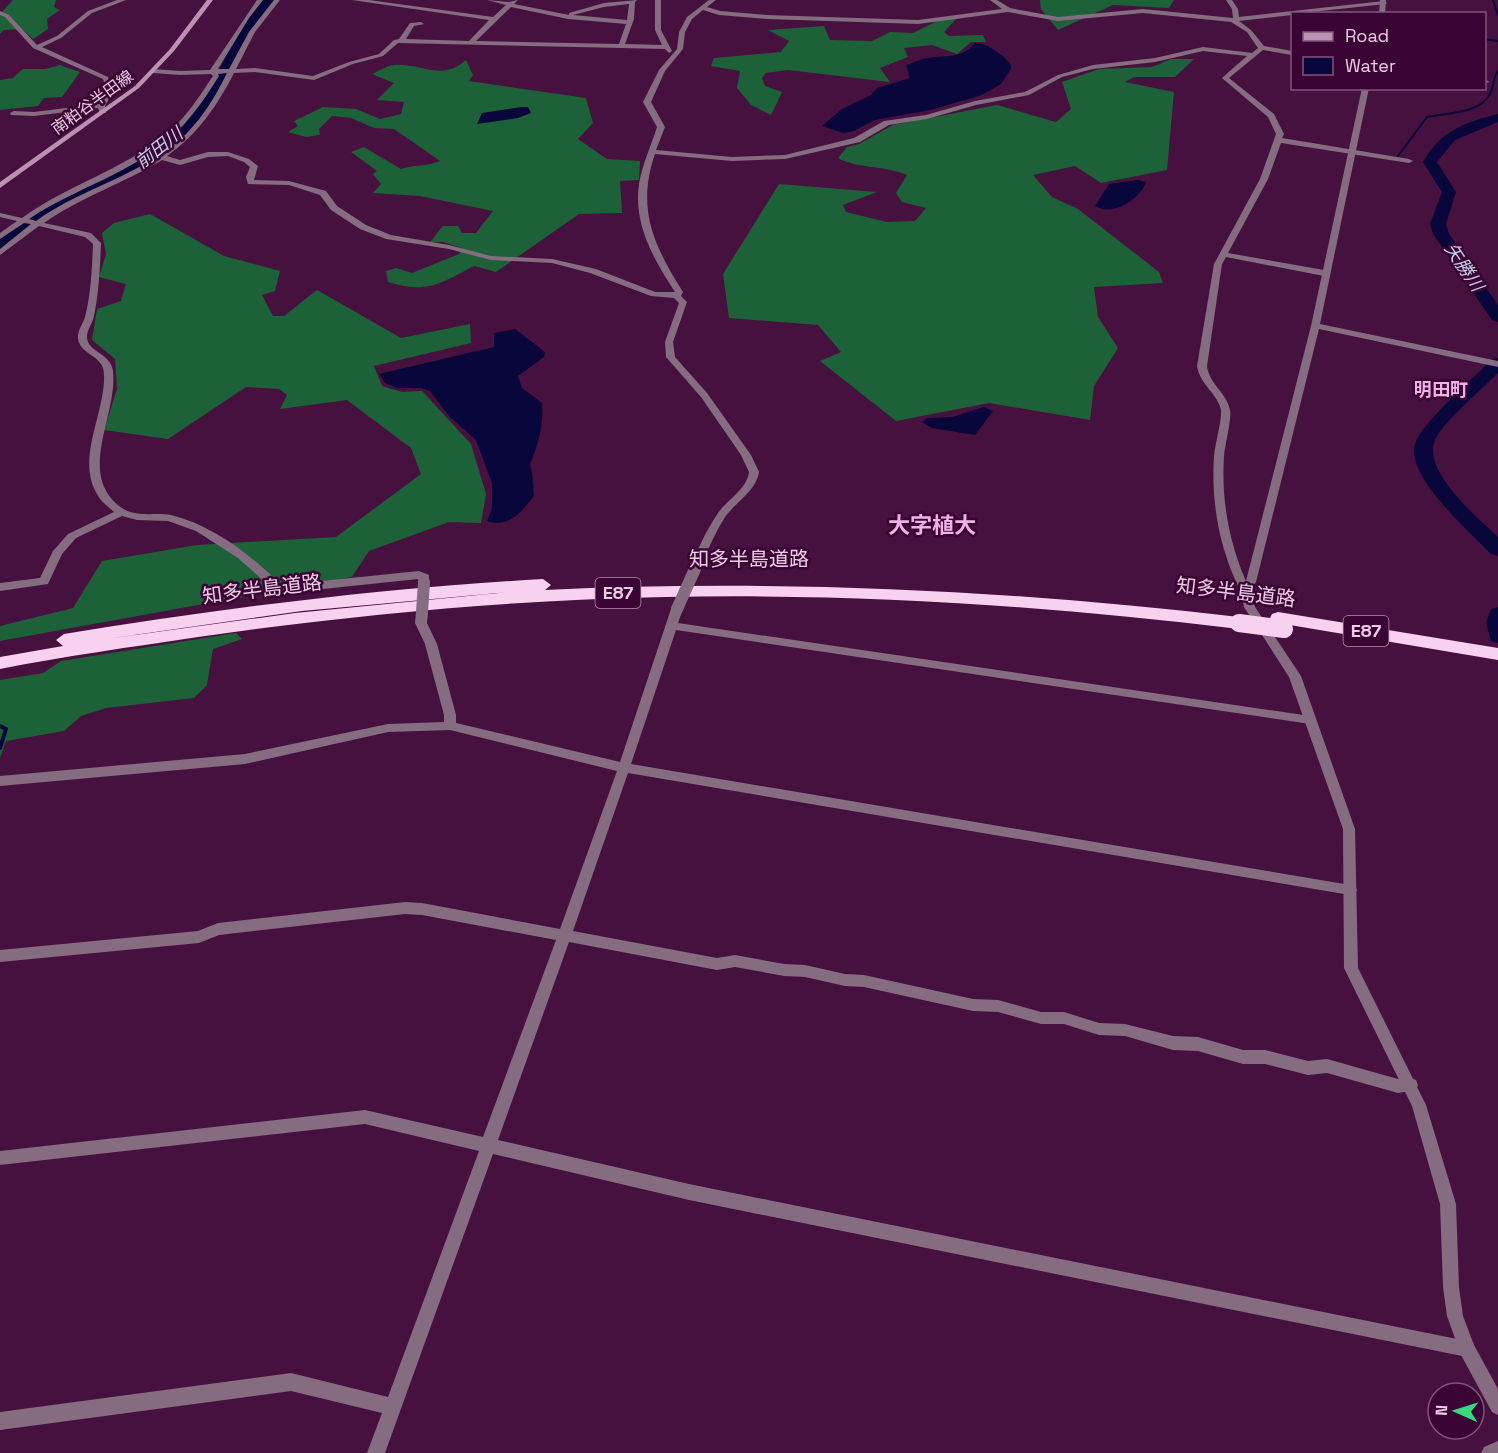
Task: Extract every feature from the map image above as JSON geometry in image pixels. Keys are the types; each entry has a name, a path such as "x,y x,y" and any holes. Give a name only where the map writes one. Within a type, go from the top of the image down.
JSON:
{"highway":[{"name":"知多半島道路","path":"0,651 141,627 362,597 607,582 730,579 938,584 1042,591 1281,623 1454,651 1498,654"},
{"name":"知多半島道路","path":"0,663 247,624 363,611 490,600 662,591 832,591 938,595 1238,617"},
{"name":"知多半島道路","path":"1454,651 1498,665"}],"main road":[{"name":"南粕谷半田線","path":"0,186 102,109 137,87 153,71 210,0"}],"street":[{"path":"38,47 59,37 90,12 123,0"},
{"path":"213,71 223,59 235,32 261,0"},
{"path":"0,253 39,222 69,204 128,177 162,157 203,120 235,70 237,59 252,30 278,0"},
{"path":"490,0 567,15 630,22"},
{"path":"658,0 658,30 667,47 670,61"},
{"path":"676,296 679,292 655,252 643,206 644,183 661,127 647,102 670,61 680,49 681,32 689,18 713,0"},
{"path":"993,0 1008,10"},
{"path":"1228,0 1235,9 1235,19 1249,31 1262,48 1291,53"},
{"path":"1293,12 1393,0"},
{"path":"353,1 494,19"},
{"path":"567,15 604,5 633,1 630,22 621,47"},
{"path":"469,44 512,3"},
{"path":"703,8 719,13 757,16 918,22 1008,10 1047,19 1135,11 1235,19 1291,12"},
{"path":"0,13 7,16 38,47 106,78 110,89 108,100 102,109 34,114 14,113"},
{"path":"598,30 605,20"},
{"path":"401,42 412,24 421,24"},
{"path":"153,71 255,70 314,78 351,63 381,55 393,42 667,47"},
{"path":"1262,48 1225,78 1271,116 1279,129 1278,140 1264,179 1223,254 1213,284 1202,373 1226,412 1218,472 1223,532 1250,607 1295,676 1349,829 1351,968 1411,1085 1448,1204 1451,1287 1455,1316 1467,1349 1498,1406"},
{"path":"653,152 732,159 785,157 857,140 888,123 944,113 975,103 1018,97 1060,76 1093,67 1155,60 1203,49 1252,55"},
{"path":"0,237 24,219 119,171 159,145 202,101 216,76 213,71"},
{"path":"1245,590 1251,582 1315,326 1324,273 1366,90"},
{"path":"1278,140 1409,161"},
{"path":"162,157 180,163 204,153 237,158 254,165 250,177 251,182 289,183 324,193 334,208 363,227 389,237 449,247 491,258 552,261 592,271 654,294 676,296 682,302 682,307 669,342 671,357 704,395 746,455 754,472 751,483 718,521 677,609 674,626 564,937 376,1453"},
{"path":"0,214 88,235 97,243 90,314 82,335 86,346 102,357 109,368 108,395 97,438 95,471 101,494 121,513"},
{"path":"1223,254 1324,273"},
{"path":"1315,326 1498,364"},
{"path":"0,587 44,581 57,553 72,536 121,513 167,518 194,526 253,561 279,588 418,575 425,578 422,622 431,644 450,716 450,726"},
{"path":"674,626 1310,720"},
{"path":"0,781 244,759 388,728 450,726 624,768 1350,890"},
{"path":"0,956 199,938 218,929 405,908 422,909 717,964 735,961 784,970 805,971 845,980 864,981 962,1003 998,1006 1041,1018 1064,1018 1099,1029 1125,1030 1173,1042 1198,1044 1243,1057 1264,1057 1308,1068 1338,1068 1398,1086 1411,1085"},
{"path":"0,1158 365,1118 689,1192 1467,1349"},
{"path":"0,1421 291,1382 393,1407"},
{"path":"1491,1453 1498,1450"}],"green space":[{"path":"13,0 56,0 54,7 60,10 47,19 48,29 33,39 22,29 4,30 0,34 0,14"},
{"path":"1040,0 1174,0 1169,8 1113,5 1058,30 1041,9"},
{"path":"957,18 944,32 949,36 983,35 986,42 971,42 957,54 932,45 904,48 908,57 880,68 890,82 788,70 766,73 762,78 765,86 782,92 771,115 751,105 737,88 740,71 711,66 714,58 781,52 789,41 768,30 824,26 830,40 872,41 890,32 913,33 939,20"},
{"path":"1171,59 1194,59 1175,77 1134,77 1125,82 1174,92 1167,170 1101,183 1075,166 1033,175 1052,197 1078,209 1159,272 1163,283 1094,287 1098,317 1118,348 1094,386 1090,420 989,403 896,421 820,361 841,352 818,325 729,318 723,274 779,184 877,192 843,205 846,212 887,222 915,221 926,208 902,202 896,193 907,175 854,164 838,158 847,147 859,144 893,125 997,105 1056,122 1071,109 1062,82 1099,69 1152,67"},
{"path":"466,60 473,75 469,81 586,98 593,123 578,139 607,159 640,161 639,180 620,181 622,213 579,214 496,272 474,266 442,282 424,287 388,282 386,271 396,268 412,273 459,254 462,248 443,242 430,242 443,226 458,226 462,233 476,233 493,211 420,196 373,193 381,184 373,174 377,171 351,152 364,147 401,169 440,161 394,129 374,128 351,118 332,116 319,129 320,135 306,137 288,132 298,126 294,121 323,107 356,109 380,119 401,114 404,102 377,100 394,83 372,74 394,65 439,71 448,70"},
{"path":"60,65 80,72 62,97 44,98 38,106 0,110 0,80 13,78 23,69 45,69"},
{"path":"150,214 224,256 280,271 275,291 262,295 273,316 284,316 317,290 401,338 470,324 471,343 374,366 382,386 402,392 422,391 471,444 486,494 481,523 449,522 369,551 352,577 0,641 0,626 73,608 102,561 197,545 336,537 421,474 411,448 347,400 280,409 287,395 279,389 246,387 168,439 104,430 117,389 115,359 92,340 97,309 121,301 126,284 99,277 106,254 102,233 114,223"},
{"path":"236,633 242,639 213,649 207,685 194,698 106,708 81,716 64,731 6,741 0,758 0,680 43,673 61,661"}],"water":[{"path":"975,43 995,50 1011,65 1011,69 1001,84 982,95 930,110 875,120 854,131 843,133 822,126 842,109 871,95 877,88 910,78 906,65 918,60 963,53"},
{"path":"528,107 531,113 518,118 477,124 482,113"},
{"path":"1138,180 1146,182 1132,200 1117,208 1102,209 1095,206 1109,184"},
{"path":"515,329 545,352 544,357 518,376 522,388 542,403 538,442 530,464 534,496 514,517 502,523 495,523 487,521 492,509 492,483 476,440 449,416 430,391 421,388 397,388 385,383 379,374 494,347 494,333"},
{"path":"984,407 993,411 975,435 932,428 922,422 927,418 952,417"}],"waterway":[{"name":"前田川","path":"0,245 52,207 137,167 176,139 213,96 245,29 269,0"},
{"path":"1493,0 1498,15"},
{"path":"1486,39 1498,41"},
{"path":"1398,156 1427,117 1462,112 1485,101 1490,94 1498,71"},
{"name":"矢勝川","path":"1498,118 1467,128 1450,137 1442,143 1430,162 1449,192 1438,224 1441,234 1498,317"},
{"name":"矢勝川","path":"1498,363 1431,431 1425,441 1423,453 1426,465 1442,491 1498,549"},
{"name":"矢勝川","path":"1498,614 1496,623 1498,636"},
{"path":"0,726 6,729 0,748"}],"district":[{"name":"明田町","path":"1441,390"},
{"name":"大字植大","path":"932,525"}]}
